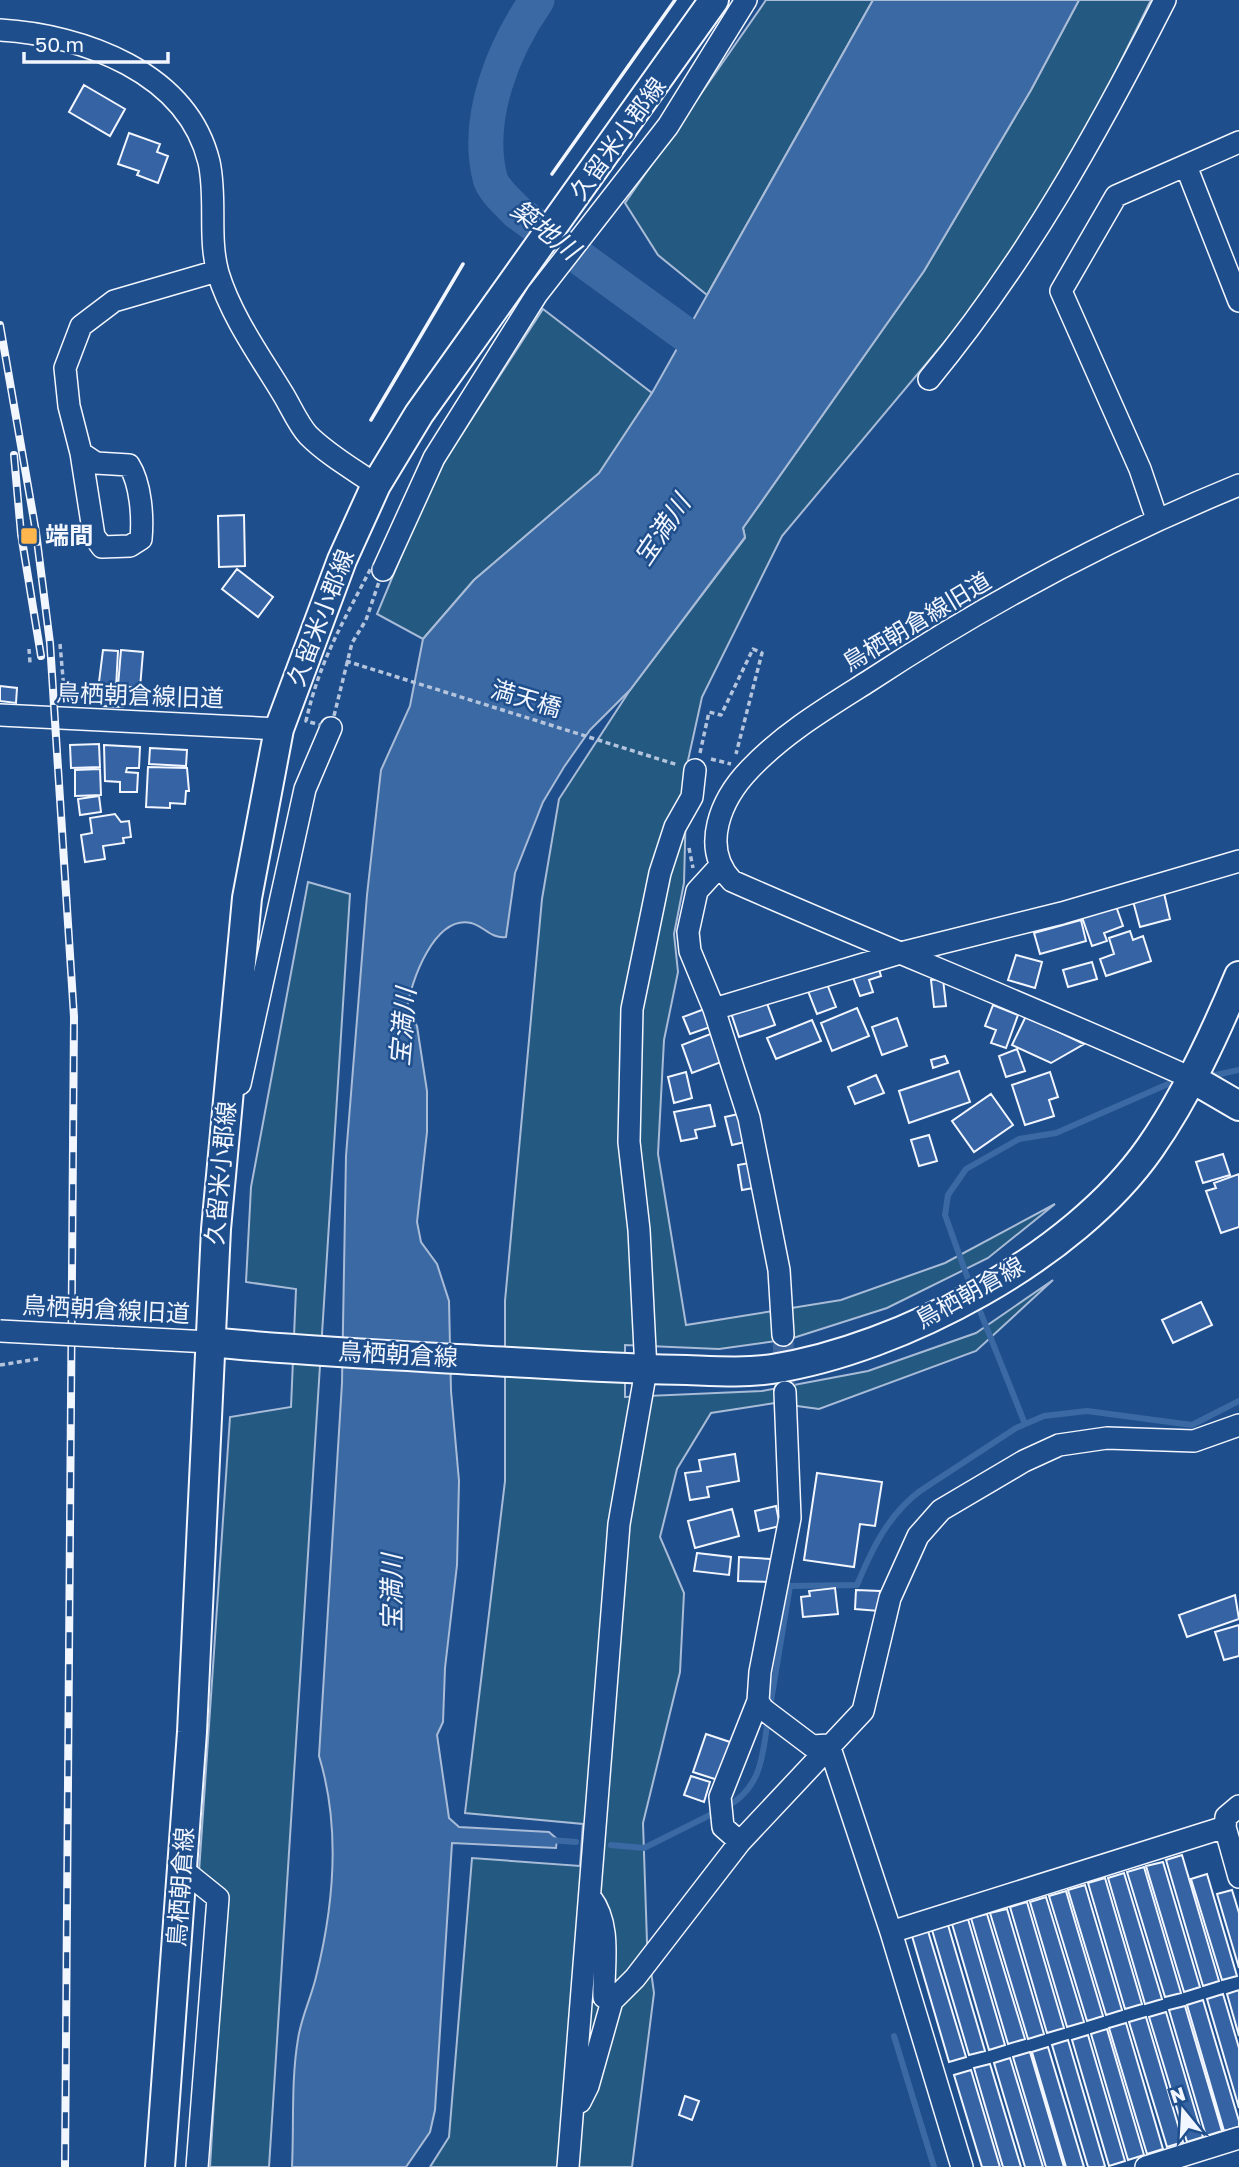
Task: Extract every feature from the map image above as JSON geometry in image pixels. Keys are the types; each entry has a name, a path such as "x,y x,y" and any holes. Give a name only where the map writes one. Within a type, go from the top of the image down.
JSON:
{"main road":[{"name":"久留米小郡線","path":"209,1342 221,1165 247,898 279,729 342,560 376,485 419,414 686,44 714,0"},
{"name":"鳥栖朝倉線","path":"160,2167 192,1732 209,1342 637,1369 771,1369 857,1348 932,1318 998,1283 1058,1242 1107,1196 1150,1149 1191,1077 1239,976"},
{"path":"1191,1077 1239,1106"}],"street":[{"path":"383,570 434,458 537,295 668,126 746,0"},
{"path":"929,379 1002,286 1098,132 1165,0"},
{"path":"0,30 59,37 110,55 153,80 181,105 200,133 210,165 218,271 227,299 306,432 328,453 376,485"},
{"path":"1157,519 1140,470 1061,291 1116,196 1239,142"},
{"path":"1186,166 1239,301"},
{"path":"81,453 96,463 129,465 135,475 142,525 141,539 130,547 102,547 94,536 81,453 69,406 65,368 81,326 114,301 218,271"},
{"name":"鳥栖朝倉線旧道","path":"725,874 715,845 717,825 734,791 749,770 800,726 930,641 1112,540 1239,485"},
{"name":"鳥栖朝倉線旧道","path":"0,715 279,729"},
{"path":"221,1165 284,896 305,789 331,728"},
{"path":"568,2167 619,1524 637,1369 639,1230 629,1142 632,1009 660,873 675,827 692,797 697,763"},
{"path":"714,1009 897,954 1062,913 1239,861"},
{"path":"783,1335 779,1270 749,1118 714,1009 690,951 688,932 697,891 725,874 897,954 1083,1029 1191,1077"},
{"name":"鳥栖朝倉線旧道","path":"0,1331 209,1342"},
{"path":"740,1842 723,1827 720,1797 758,1701 760,1672 790,1518 785,1392"},
{"path":"573,2114 588,2085 612,2001 635,1978 740,1842 863,1711 890,1598 918,1536 941,1510 1024,1461 1059,1446 1107,1437 1194,1441 1239,1425"},
{"path":"758,1701 763,1709 812,1746 829,1745"},
{"path":"829,1745 891,1932 962,2167"},
{"path":"1239,1806 1226,1817 1225,1827 1239,1877"},
{"path":"891,1932 1225,1827"},
{"path":"182,1869 218,1898 197,2167"},
{"path":"589,1897 598,1908 604,1930 604,1997 612,2001"},
{"path":"1146,2167 1239,2138"}],"path":[{"path":"306,720 316,679 337,629 372,566 383,570 366,620 352,643 346,661 331,728"},
{"path":"60,644 66,720"},
{"path":"29,649 30,663"},
{"name":"満天橋","path":"346,661 697,763 734,764 762,653 753,649 721,715 709,712 697,763"},
{"path":"0,1365 38,1359"}],"shaded area":[{"path":"766,0 873,0 707,295 658,255 625,203"},
{"path":"1079,0 1151,0 1095,113 993,284 782,536 702,697 687,765 684,883 674,934 678,972 664,1040 658,1154 686,1325 841,1300 945,1263 1055,1204 988,1258 887,1308 790,1339 719,1349 625,1345 625,1397 762,1391 868,1371 976,1333 1053,1280 976,1351 819,1409 775,1403 711,1413 677,1469 660,1537 684,1593 680,1672 643,1823 647,1942 654,1993 632,2167 430,2167 449,2137 472,1858 580,1866 583,1824 465,1813 505,1481 505,1301 542,899 559,799 630,690 745,538 743,528 924,271 1031,90"},
{"path":"543,309 652,393 599,474 474,580 423,639 377,614 434,477"},
{"path":"308,882 350,894 269,2167 210,2167 226,1900 199,1872 230,1417 291,1407 296,1289 246,1282 251,1187"}],"water":[{"name":"宝満川","path":"873,0 1079,0 1031,90 924,271 743,528 745,537 630,690 590,730 564,767 543,802 515,873 506,937 496,936 471,923 458,923 446,929 436,940 413,983 407,1008 417,1026 427,1091 427,1132 417,1222 421,1242 437,1264 449,1301 451,1391 459,1481 457,1565 445,1668 443,1722 437,1735 449,1818 459,1827 549,1832 557,1839 556,1848 452,1843 435,2110 430,2132 406,2167 292,2167 298,2039 322,1950 331,1894 330,1811 319,1756 342,1383 346,1156 367,895 381,770 410,706 423,639 474,580 599,473 652,393"}],"building":[{"path":"84,85 125,109 110,136 69,112"},
{"path":"129,133 160,144 157,152 168,156 158,183 137,175 139,171 118,164"},
{"path":"244,515 245,566 219,567 218,516"},
{"path":"237,569 273,597 258,617 222,589"},
{"path":"103,650 118,651 116,688 124,689 123,707 101,706 101,691 98,690"},
{"path":"121,650 143,652 140,688 118,686"},
{"path":"0,686 17,688 16,703 0,701"},
{"path":"99,744 100,767 71,768 70,745"},
{"path":"104,745 140,747 139,768 127,768 126,772 138,773 137,792 120,792 120,782 105,781"},
{"path":"150,748 187,750 186,766 149,764"},
{"path":"148,767 187,768 189,791 186,791 185,804 170,803 170,808 146,807"},
{"path":"100,769 101,795 75,796 75,770"},
{"path":"99,796 101,812 80,815 78,799"},
{"path":"115,814 121,822 129,821 131,837 123,838 124,843 103,846 105,859 85,862 81,835 92,833 90,818"},
{"path":"1164,893 1170,919 1140,927 1133,901"},
{"path":"1116,906 1123,926 1104,933 1107,941 1092,946 1082,917"},
{"path":"1081,920 1086,941 1040,954 1034,933"},
{"path":"1130,931 1133,940 1143,936 1151,961 1106,976 1100,959 1114,954 1109,938"},
{"path":"1016,955 1042,962 1035,988 1008,980"},
{"path":"1092,962 1097,979 1068,987 1063,970"},
{"path":"877,963 881,976 869,980 873,992 860,996 851,972"},
{"path":"943,979 946,1006 934,1007 931,980"},
{"path":"827,984 836,1007 817,1014 808,991"},
{"path":"765,998 775,1025 739,1037 730,1010"},
{"path":"993,1005 1018,1015 1006,1048 991,1043 996,1030 985,1026"},
{"path":"707,1008 713,1026 690,1034 683,1017"},
{"path":"857,1008 869,1036 832,1051 821,1023"},
{"path":"1026,1016 1084,1044 1051,1063 1012,1045"},
{"path":"897,1018 907,1046 882,1055 872,1027"},
{"path":"812,1020 821,1041 776,1059 767,1038"},
{"path":"713,1033 724,1061 692,1073 682,1045"},
{"path":"1017,1049 1025,1071 1006,1077 999,1056"},
{"path":"945,1056 948,1063 933,1068 931,1060"},
{"path":"959,1071 970,1102 909,1123 899,1091"},
{"path":"686,1072 692,1098 674,1103 668,1077"},
{"path":"1050,1072 1058,1097 1049,1100 1054,1116 1025,1125 1012,1085"},
{"path":"876,1075 884,1093 855,1104 848,1087"},
{"path":"991,1094 1013,1125 974,1152 952,1121"},
{"path":"710,1105 715,1126 695,1130 697,1138 681,1141 674,1112"},
{"path":"743,1113 749,1141 732,1145 725,1117"},
{"path":"929,1135 937,1161 919,1166 911,1140"},
{"path":"1223,1154 1230,1175 1203,1183 1196,1162"},
{"path":"755,1162 759,1187 742,1190 738,1165"},
{"path":"1239,1174 1239,1227 1221,1233 1206,1191 1216,1188 1214,1183"},
{"path":"1201,1302 1212,1325 1173,1343 1162,1320"},
{"path":"735,1454 739,1481 707,1487 709,1497 690,1500 685,1473 701,1471 699,1460"},
{"path":"817,1473 882,1482 875,1526 860,1524 854,1567 804,1560"},
{"path":"776,1506 780,1526 759,1531 755,1511"},
{"path":"732,1509 739,1536 695,1548 688,1521"},
{"path":"697,1553 731,1557 729,1575 694,1571"},
{"path":"739,1557 771,1559 770,1582 738,1581"},
{"path":"835,1588 838,1614 803,1617 801,1597 810,1596 809,1591"},
{"path":"856,1590 880,1591 879,1611 855,1609"},
{"path":"1235,1595 1239,1619 1187,1637 1179,1615"},
{"path":"1239,1625 1239,1656 1224,1660 1215,1632"},
{"path":"706,1734 736,1744 724,1782 693,1772"},
{"path":"691,1776 710,1782 704,1802 684,1795"},
{"path":"1182,1855 1219,1981 1203,1986 1166,1860"},
{"path":"1163,1862 1200,1987 1184,1992 1146,1866"},
{"path":"1144,1867 1181,1993 1165,1997 1127,1872"},
{"path":"1124,1873 1162,1999 1145,2004 1108,1878"},
{"path":"1207,1874 1237,1976 1222,1980 1191,1879"},
{"path":"1105,1878 1142,2004 1125,2009 1088,1883"},
{"path":"1085,1885 1122,2010 1106,2015 1068,1890"},
{"path":"1232,1890 1239,1913 1239,1968 1217,1894"},
{"path":"1066,1891 1103,2016 1087,2021 1049,1896"},
{"path":"1046,1897 1084,2022 1067,2027 1030,1902"},
{"path":"1027,1902 1064,2028 1047,2033 1010,1907"},
{"path":"1007,1909 1044,2034 1028,2039 990,1913"},
{"path":"987,1914 1025,2039 1008,2044 971,1918"},
{"path":"968,1919 1005,2045 989,2050 952,1924"},
{"path":"948,1925 985,2051 969,2055 932,1930"},
{"path":"928,1931 966,2057 949,2062 912,1936"},
{"path":"1239,1990 1239,2036 1227,1994"},
{"path":"1223,1994 1239,2048 1239,2108 1207,1999"},
{"path":"1203,2000 1239,2121 1239,2127 1224,2131 1187,2005"},
{"path":"1185,2006 1222,2131 1206,2136 1169,2010"},
{"path":"1166,2012 1203,2137 1187,2142 1149,2017"},
{"path":"1146,2017 1183,2142 1167,2147 1129,2022"},
{"path":"1126,2023 1163,2149 1147,2154 1109,2028"},
{"path":"1107,2029 1144,2155 1128,2160 1091,2034"},
{"path":"1088,2035 1125,2161 1109,2166 1072,2040"},
{"path":"1068,2040 1105,2166 1102,2167 1088,2167 1052,2045"},
{"path":"1048,2047 1084,2167 1066,2167 1032,2052"},
{"path":"1030,2052 1064,2167 1046,2167 1013,2057"},
{"path":"1010,2058 1043,2167 1025,2167 994,2063"},
{"path":"990,2064 1021,2167 1003,2167 974,2068"},
{"path":"971,2070 1000,2167 982,2167 954,2075"},
{"path":"685,2096 699,2101 692,2120 679,2115"}],"waterway":[{"name":"築地川","path":"537,0 503,62 489,108 486,155 492,183 517,212 722,361"},
{"path":"1211,1076 1239,1070"},
{"path":"968,1279 945,1215 948,1195 966,1169 1019,1139 1056,1133 1168,1084"},
{"path":"980,1311 1025,1424"},
{"path":"770,1707 790,1586 857,1585 882,1534 909,1500 1016,1428 1044,1416 1087,1411 1192,1425 1239,1401"},
{"path":"726,1807 738,1799 754,1780 762,1757 768,1718"},
{"path":"611,1845 644,1848 716,1812"},
{"path":"550,1840 576,1842"},
{"path":"894,2036 934,2167"}],"tunnel":[{"path":"783,1335 785,1392"}],"railway":[{"path":"0,325 36,532 50,643 74,1017 65,2167"},
{"path":"14,455 21,534 41,656"}],"wall":[{"path":"552,174 675,0"},
{"path":"371,420 463,264"}],"place":[{"name":"端間","path":"29,536"}]}
